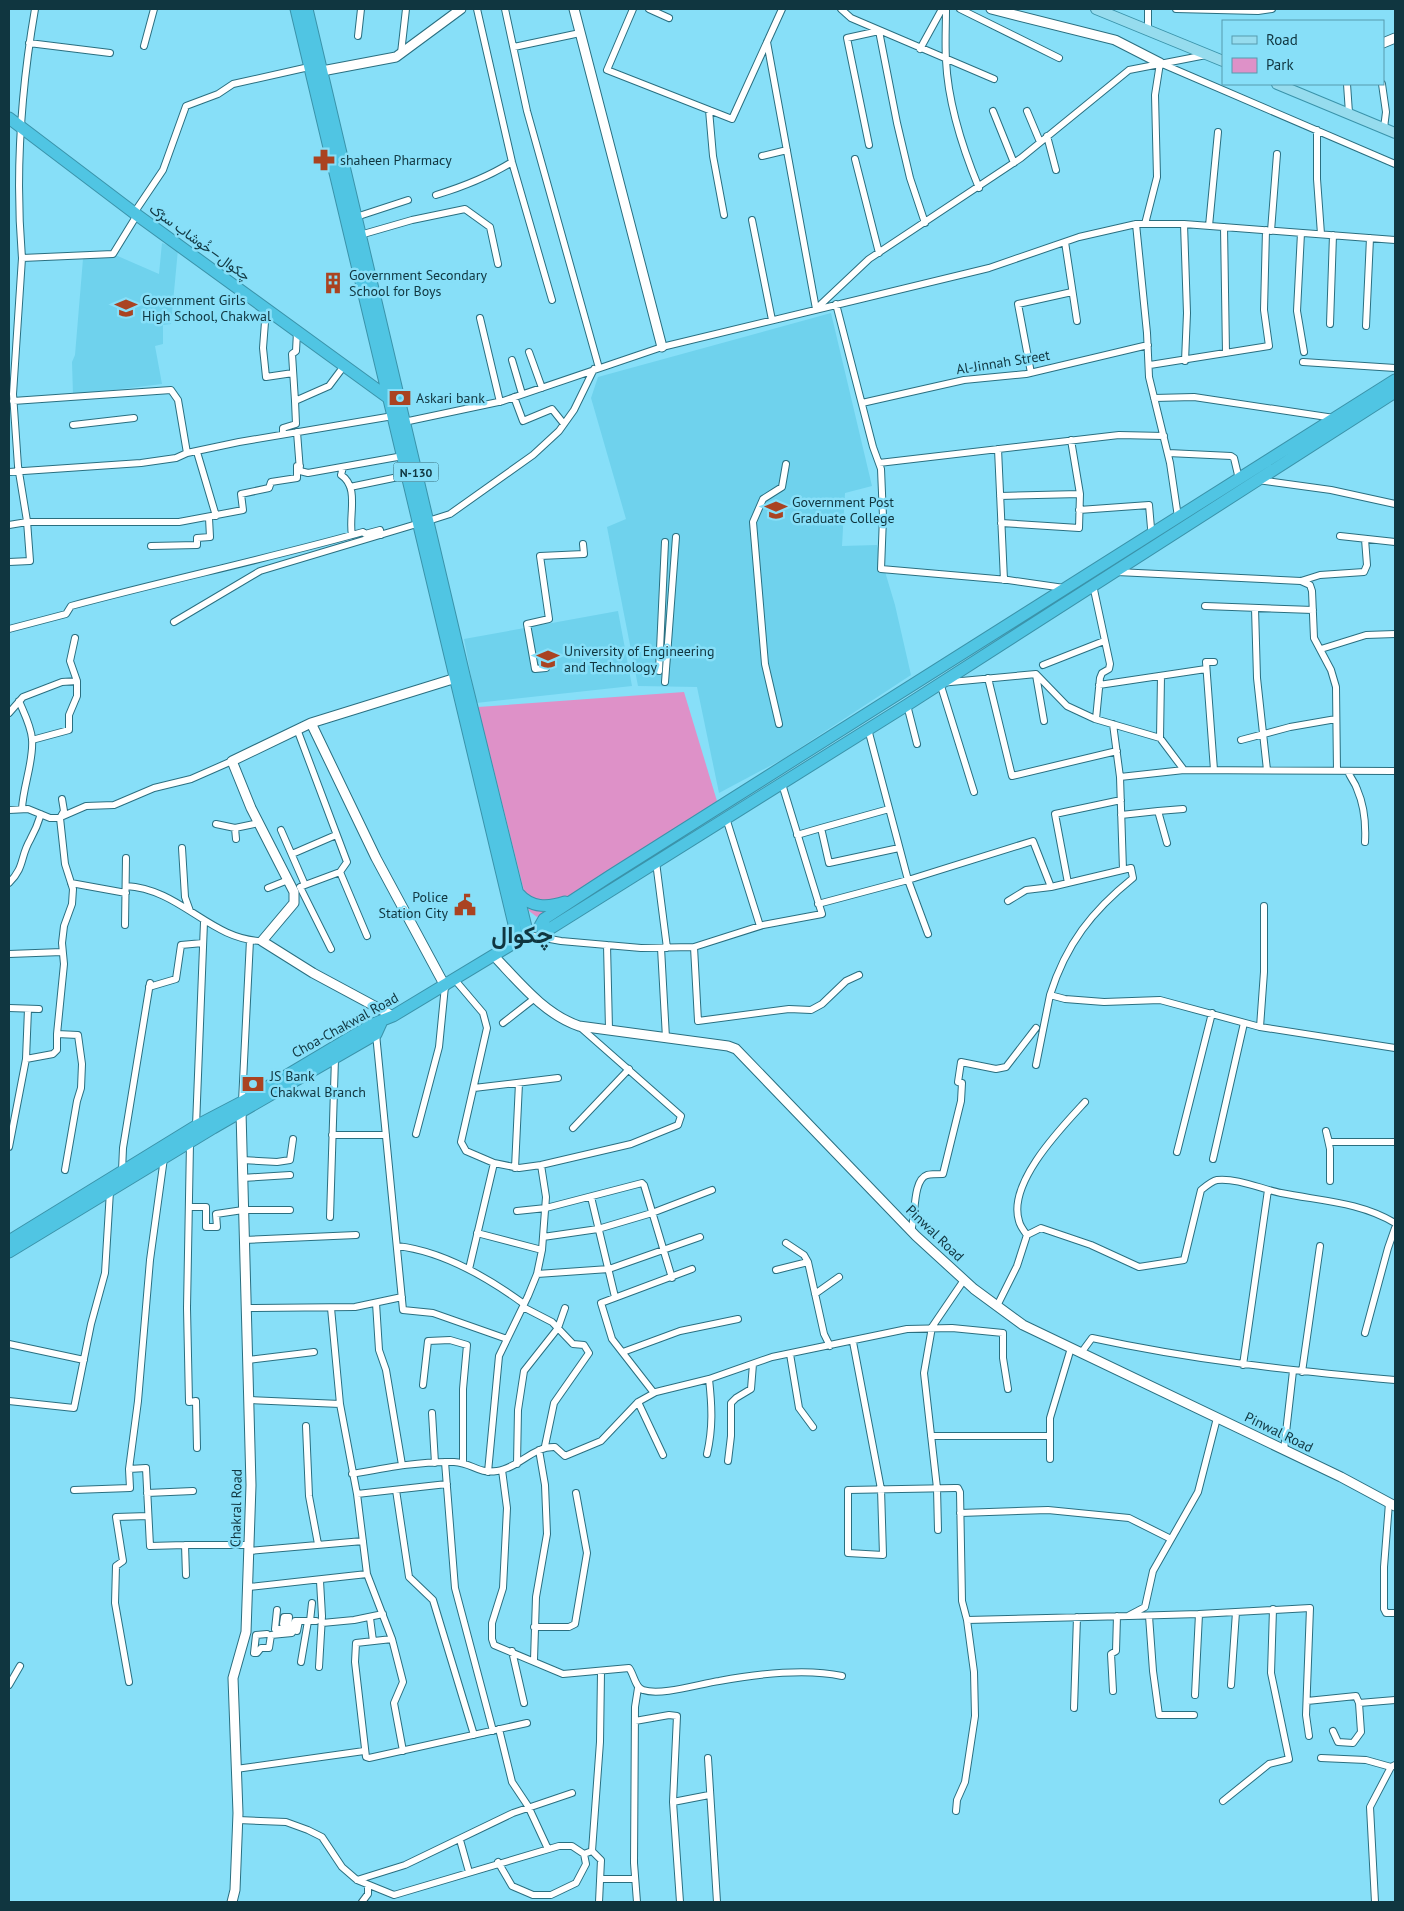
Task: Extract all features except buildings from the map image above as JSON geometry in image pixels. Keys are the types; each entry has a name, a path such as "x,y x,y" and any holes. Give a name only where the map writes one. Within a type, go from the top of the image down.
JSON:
{"highway":[{"name":"N-130","path":"296,9 371,305 400,405 424,522 460,679 523,938"},
{"name":"N-130","path":"307,9 360,235 392,416 408,475 424,522"},
{"name":"چکوال—خُوشاب سڑک","path":"9,118 135,214 400,405"},
{"path":"517,891 530,903 542,906 560,903 584,894 1395,380"},
{"path":"540,926 551,928 782,784 1395,392"},
{"name":"N-130","path":"460,679 517,891 523,938"},
{"name":"Choa-Chakwal Road","path":"9,1241 196,1126 241,1107 373,1024 381,1023 450,983 523,938 540,926 544,920 584,894"},
{"path":"9,1252 190,1143 241,1107 335,1058 376,1034 381,1023"}],"main road":[{"path":"1096,9 1222,60"},
{"path":"1279,85 1395,133"}],"street":[{"path":"9,562 30,561 12,396 22,258 20,127 29,43 35,9"},
{"path":"144,46 154,9"},
{"path":"358,36 361,9"},
{"path":"401,53 406,9"},
{"path":"322,71 396,57 460,9"},
{"path":"476,9 512,162 552,300"},
{"path":"174,622 260,571 450,514 533,455 564,424 597,369 527,111 505,9"},
{"path":"574,9 662,347"},
{"path":"633,9 607,70 732,118 782,9"},
{"path":"650,9 669,18"},
{"path":"841,9 851,18 879,31 994,79"},
{"path":"920,49 944,9"},
{"path":"944,9 946,60 954,112 967,158 979,188"},
{"path":"960,9 1059,58"},
{"path":"991,9 1115,40 1160,63 1395,164"},
{"path":"1148,9 1148,30"},
{"path":"1176,9 1272,9"},
{"path":"869,145 846,38 879,31"},
{"path":"879,31 896,123 910,178 925,223"},
{"path":"514,47 580,33"},
{"path":"767,41 816,309"},
{"path":"29,43 110,53"},
{"path":"816,309 869,259 979,188 1014,163 1129,70 1208,55"},
{"path":"1145,224 1157,177 1155,95 1160,63"},
{"path":"22,258 113,254 135,214 163,170 186,106 218,94 233,84 310,67"},
{"path":"1347,85 1349,114"},
{"path":"1382,85 1386,112 1384,128"},
{"path":"709,110 713,156 724,215"},
{"path":"993,111 1014,163"},
{"path":"1027,111 1040,142"},
{"path":"1317,130 1317,179 1321,234"},
{"path":"1209,226 1218,132"},
{"path":"1047,136 1056,170"},
{"path":"762,156 787,150"},
{"path":"1150,365 1185,361 1269,346 1264,310 1268,230 1277,154"},
{"path":"855,159 879,253"},
{"path":"436,196 499,171 512,162"},
{"path":"356,217 408,200"},
{"path":"360,235 412,220 465,209 490,227 498,264"},
{"path":"752,220 772,320"},
{"path":"1136,224 1150,365 1149,377 1168,453 1178,518"},
{"path":"404,422 500,402 662,347 989,268 1064,242 1136,224 1184,224 1395,240"},
{"path":"1184,224 1187,313 1185,361"},
{"path":"1224,228 1226,354"},
{"path":"1301,233 1297,311 1304,352"},
{"path":"1330,324 1333,235"},
{"path":"1366,326 1370,238"},
{"path":"1064,242 1077,321"},
{"path":"1031,373 1018,304 1072,292"},
{"path":"836,304 879,464 883,517 881,569 1004,580 1068,589"},
{"path":"266,309 263,348 266,377 293,373"},
{"path":"480,318 500,402"},
{"path":"283,434 283,428 296,424 292,354 296,351 297,332"},
{"name":"Al-Jinnah Street","path":"862,403 964,380 1031,373 1148,345"},
{"path":"529,352 542,388"},
{"path":"512,360 522,394"},
{"path":"1303,362 1395,368"},
{"path":"295,401 319,392 328,386 344,366"},
{"path":"12,396 171,390 178,400 187,453"},
{"path":"514,397 523,421 552,409 564,424"},
{"path":"1154,398 1194,397 1334,418"},
{"path":"9,472 141,463 176,458 187,453 283,434 392,416"},
{"path":"73,425 134,418"},
{"path":"297,432 300,471 308,473 403,456"},
{"path":"879,464 1119,435 1164,436"},
{"path":"1001,523 1079,528 1080,494 1071,440"},
{"path":"998,449 1004,580"},
{"path":"151,546 197,546 197,538 210,537 212,517 197,452"},
{"path":"1168,453 1231,456 1234,458 1239,479"},
{"path":"779,724 765,664 753,522 763,500 782,487 786,464"},
{"path":"9,525 27,522 162,523 212,517 243,510 241,494 269,488 272,482 297,478 296,466 300,466"},
{"path":"343,467 341,475 347,478 350,487 352,535"},
{"path":"350,487 408,475"},
{"path":"1257,480 1331,490 1395,504"},
{"path":"1000,496 1080,494"},
{"path":"1080,510 1149,505 1151,528"},
{"path":"9,628 66,614 70,607 80,604 352,535 380,530 381,535"},
{"path":"1340,536 1395,542"},
{"path":"665,682 676,537"},
{"path":"1113,572 1301,581 1320,575 1364,572 1366,565 1365,539"},
{"path":"659,671 665,542"},
{"path":"546,668 535,669 527,624 549,619 540,556 584,554 583,544"},
{"path":"1301,581 1310,585 1314,638 1331,670 1336,686 1337,771"},
{"path":"1093,584 1110,664 1109,669 1102,673 1096,719"},
{"path":"1205,606 1312,610"},
{"path":"1255,608 1257,678 1267,770"},
{"path":"1320,649 1366,635 1395,634"},
{"path":"32,740 69,730 69,715 77,696 77,681 70,661 74,638"},
{"path":"1043,664 1104,641"},
{"path":"1214,662 1206,662 1214,770"},
{"path":"1099,685 1206,669"},
{"path":"974,792 940,683 1036,674"},
{"path":"1036,674 1067,706 1096,719 1160,738 1184,770"},
{"path":"1036,674 1044,721"},
{"path":"1160,738 1161,676"},
{"path":"988,678 1012,776 1117,751"},
{"path":"9,810 22,809 50,818 62,817 86,806 114,805 154,788 191,779 311,723 460,679"},
{"path":"9,713 19,701 46,688 62,682 77,681"},
{"path":"19,701 32,740 23,790 22,809"},
{"path":"907,705 917,744"},
{"path":"1241,740 1336,719"},
{"path":"311,723 376,858 450,983 486,1019 487,1028 461,1142 466,1151 494,1163 515,1168 541,1165 631,1144 678,1125 681,1116 579,1026"},
{"path":"1113,724 1120,776 1123,870"},
{"path":"868,728 908,880 928,934"},
{"path":"297,730 346,862 340,872 300,887 331,949"},
{"path":"232,761 259,823 294,892 294,903 262,941"},
{"path":"1120,776 1184,770 1395,771"},
{"path":"1348,771 1350,779 1357,788 1366,824 1365,842"},
{"path":"523,938 607,945 664,948 694,947 760,926 822,914 782,784"},
{"path":"26,1059 56,1052 64,964 62,952 64,926 72,904 73,889 65,864 62,799"},
{"path":"1068,884 1055,814 1121,800"},
{"path":"798,835 889,809"},
{"path":"1122,816 1183,809"},
{"path":"1158,811 1167,843"},
{"path":"9,883 21,869 41,814"},
{"path":"726,818 760,926"},
{"path":"216,824 235,828 259,823"},
{"path":"235,828 236,838"},
{"path":"821,828 829,863 900,848"},
{"path":"281,830 305,885"},
{"path":"292,854 336,835"},
{"path":"818,904 908,880 1033,841 1051,888"},
{"path":"182,848 185,897 190,911"},
{"path":"125,925 126,858"},
{"path":"656,861 664,948 666,1038"},
{"path":"1008,901 1026,890 1051,888 1131,868 1133,878 1090,918 1076,937 1057,974 1050,995 1036,1066"},
{"path":"340,872 367,936"},
{"path":"268,888 288,880"},
{"path":"71,883 126,889 152,889 174,899 204,922 250,940 262,941 313,973 394,1016"},
{"path":"1260,1027 1264,972 1264,906"},
{"path":"196,1126 204,922"},
{"path":"241,1107 250,940"},
{"path":"122,1171 123,1148 149,985 176,979 181,945 203,943"},
{"path":"607,945 609,1029"},
{"path":"694,947 698,1021 780,1010 812,1010 822,1004 846,981 859,975"},
{"path":"9,954 62,952"},
{"name":"Pinwal Road","path":"494,956 535,998 564,1020 579,1026 728,1046 736,1049 911,1232 964,1280 1023,1325 1392,1504"},
{"path":"416,1134 439,1047 450,983"},
{"path":"1050,995 1065,999 1104,1002 1160,1000 1260,1027 1395,1048"},
{"path":"503,1023 535,998"},
{"path":"9,1008 39,1009"},
{"path":"9,1147 26,1059 28,1009"},
{"path":"1177,1152 1212,1013"},
{"path":"1213,1159 1244,1023"},
{"path":"911,1232 916,1191 921,1179 926,1175 943,1174 961,1100 962,1083 958,1082 961,1062 996,1069 1006,1067 1036,1028"},
{"path":"57,1034 78,1035 82,1064 81,1088 65,1170"},
{"path":"376,1034 403,1310 434,1313 507,1339"},
{"path":"330,1216 335,1058"},
{"path":"573,1128 629,1070"},
{"path":"474,1088 558,1078"},
{"path":"515,1168 519,1083"},
{"path":"1027,1235 1018,1221 1018,1206 1023,1186 1043,1149 1085,1102"},
{"name":"Chakral Road","path":"232,1902 235,1890 238,1820 232,1678 246,1632 251,1485 241,1107"},
{"path":"1330,1181 1330,1149 1326,1131 1329,1142 1395,1142"},
{"path":"332,1135 386,1135"},
{"path":"242,1160 277,1162 290,1160 293,1139"},
{"path":"190,1143 187,1308 189,1402 196,1401 197,1448"},
{"path":"74,1490 130,1488 128,1469 138,1401 150,1260 164,1158"},
{"path":"469,1269 494,1163"},
{"path":"488,1472 499,1356 537,1274 542,1250 546,1208 541,1165"},
{"path":"242,1178 290,1175"},
{"path":"997,1306 1017,1266 1027,1235 1041,1228 1140,1267 1184,1260 1201,1190 1215,1180 1332,1200 1380,1214 1395,1223"},
{"path":"518,1211 546,1208 642,1183 672,1278"},
{"path":"544,1237 598,1229 652,1213 712,1190"},
{"path":"1242,1365 1268,1190"},
{"path":"9,1401 74,1408 105,1273 110,1191"},
{"path":"591,1197 615,1297"},
{"path":"190,1207 206,1207 206,1228 217,1227 216,1214 243,1210 290,1210"},
{"path":"1365,1333 1395,1228"},
{"path":"477,1233 542,1250"},
{"path":"244,1240 356,1235"},
{"path":"537,1274 608,1269 700,1237"},
{"path":"786,1243 804,1255 808,1262 824,1334 830,1346"},
{"path":"397,1246 417,1248 469,1269 504,1289 524,1305 552,1322 573,1344 584,1344 589,1353 554,1404 542,1448 547,1534 536,1597 534,1660"},
{"path":"1302,1372 1320,1246"},
{"path":"776,1270 808,1262"},
{"path":"654,1393 612,1338 601,1307 603,1301 672,1278 692,1269"},
{"path":"815,1294 839,1277"},
{"path":"938,1530 937,1488 924,1373 932,1328 964,1280"},
{"path":"246,1308 355,1307 402,1297"},
{"path":"376,1303 379,1350 386,1370 402,1465"},
{"path":"331,1308 340,1404 357,1494 367,1574 384,1614 403,1682 394,1704 403,1751"},
{"path":"517,1464 518,1410 524,1370 558,1328 565,1308"},
{"path":"623,1352 680,1331 738,1319"},
{"path":"352,1474 402,1465 445,1462 469,1464 481,1472 488,1472 502,1470 517,1464 542,1448 555,1446 565,1456 601,1442 638,1402 654,1393 709,1379 790,1354 907,1329 932,1328 1003,1333 1003,1358 1008,1389"},
{"path":"1082,1353 1092,1338 1144,1349 1242,1365 1293,1372 1395,1380"},
{"path":"423,1385 428,1341 450,1340 467,1345 463,1389 463,1463"},
{"path":"853,1342 882,1489 883,1555 848,1553 848,1490 882,1489 958,1488 962,1601 968,1620 974,1672 975,1716 965,1782 957,1800 956,1811"},
{"path":"9,1344 84,1360"},
{"path":"1050,1459 1050,1418 1072,1348"},
{"path":"248,1360 314,1352"},
{"path":"790,1354 799,1408 813,1427"},
{"path":"728,1461 732,1436 731,1404 736,1398 750,1389 753,1364"},
{"path":"1284,1450 1293,1372"},
{"path":"707,1454 712,1431 713,1414 709,1379"},
{"path":"249,1400 340,1404"},
{"path":"638,1402 663,1455"},
{"path":"432,1413 435,1463"},
{"path":"1128,1616 1145,1607 1153,1572 1198,1492 1217,1418"},
{"path":"306,1426 309,1496 318,1544"},
{"path":"931,1436 1050,1436"},
{"path":"445,1462 455,1588 512,1782 528,1806 548,1849"},
{"path":"128,1469 146,1468 150,1546 185,1545 249,1548 363,1541"},
{"path":"502,1470 507,1508 503,1588 492,1622 494,1645 534,1660 563,1674 629,1668 634,1673 638,1688 635,1721 635,1879 637,1902"},
{"path":"357,1494 447,1484"},
{"path":"396,1490 409,1577 433,1600 474,1735"},
{"path":"147,1493 193,1491"},
{"path":"534,1627 569,1627 575,1624 588,1553 576,1492"},
{"path":"1392,1504 1384,1567 1384,1609 1386,1613 1395,1614"},
{"path":"960,1513 1048,1510 1128,1518 1171,1539"},
{"path":"128,1682 115,1603 116,1566 123,1561 116,1517 148,1516"},
{"path":"185,1545 186,1575"},
{"path":"249,1587 320,1581 367,1574"},
{"path":"301,1662 314,1621 320,1581"},
{"path":"312,1603 319,1667"},
{"path":"968,1620 1149,1616 1310,1608 1306,1714 1309,1736"},
{"path":"1223,1800 1269,1764 1289,1759 1270,1674 1273,1609"},
{"path":"277,1610 275,1629 288,1629 290,1617 284,1617 283,1624"},
{"path":"1231,1685 1236,1612"},
{"path":"294,1631 295,1621 370,1618 384,1614"},
{"path":"1195,1695 1199,1614"},
{"path":"1113,1690 1111,1654 1116,1651 1117,1616"},
{"path":"1149,1616 1153,1671 1159,1715 1194,1715"},
{"path":"1074,1708 1077,1617"},
{"path":"370,1618 373,1641"},
{"path":"246,1632 294,1631"},
{"path":"267,1634 256,1635 254,1653 261,1648 270,1648 271,1635 292,1633 294,1631"},
{"path":"392,1639 356,1642 355,1662 364,1751 370,1758 527,1723"},
{"path":"512,1651 524,1703"},
{"path":"9,1685 20,1666"},
{"path":"638,1688 659,1691 727,1679 812,1671 842,1676"},
{"path":"599,1902 600,1860 592,1851 600,1742 601,1672"},
{"path":"1308,1700 1356,1696 1359,1703 1361,1732 1354,1743 1338,1742 1333,1731"},
{"path":"1359,1703 1395,1700"},
{"path":"635,1721 669,1715 677,1716 673,1802 680,1902"},
{"path":"236,1770 364,1751"},
{"path":"708,1758 717,1902"},
{"path":"1321,1758 1366,1760 1393,1766 1370,1808 1375,1902"},
{"path":"357,1880 405,1865 528,1806 572,1793"},
{"path":"673,1802 709,1795"},
{"path":"238,1820 286,1822 308,1830 322,1838 342,1867 357,1880 394,1895 498,1862 548,1849 572,1846 584,1854 586,1864 576,1883 551,1895 533,1894 512,1886 498,1862"},
{"path":"460,1840 469,1872"},
{"path":"584,1854 592,1851"},
{"path":"600,1879 635,1879"},
{"path":"362,1902 368,1894 368,1885"}],"shaded area":[{"name":"Government Girls High School, Chakwal","path":"162,243 178,249 171,324 163,325 163,344 155,346 162,384 73,395 72,362 75,355 83,259 113,254 159,274"},
{"path":"831,313 872,486 845,493 842,546 877,545 895,605 911,675 783,759 719,793 697,687 638,686 607,527 626,519 591,398 598,377"},
{"path":"618,611 632,686 476,703 464,639"}],"green space":[{"path":"684,692 717,801 537,917 529,911 478,707"}],"place":[{"name":"shaheen Pharmacy","path":"324,160"},
{"name":"Government Secondary School for Boys","path":"333,283"},
{"name":"Government Girls High School, Chakwal","path":"126,308"},
{"name":"Askari bank","path":"400,398"},
{"name":"Government Post Graduate College","path":"776,510"},
{"name":"University of Engineering and Technology","path":"548,659"},
{"name":"Police Station City","path":"465,905"},
{"name":"JS Bank Chakwal Branch","path":"253,1084"}],"district":[{"name":"چکوال","path":"522,934"}]}
